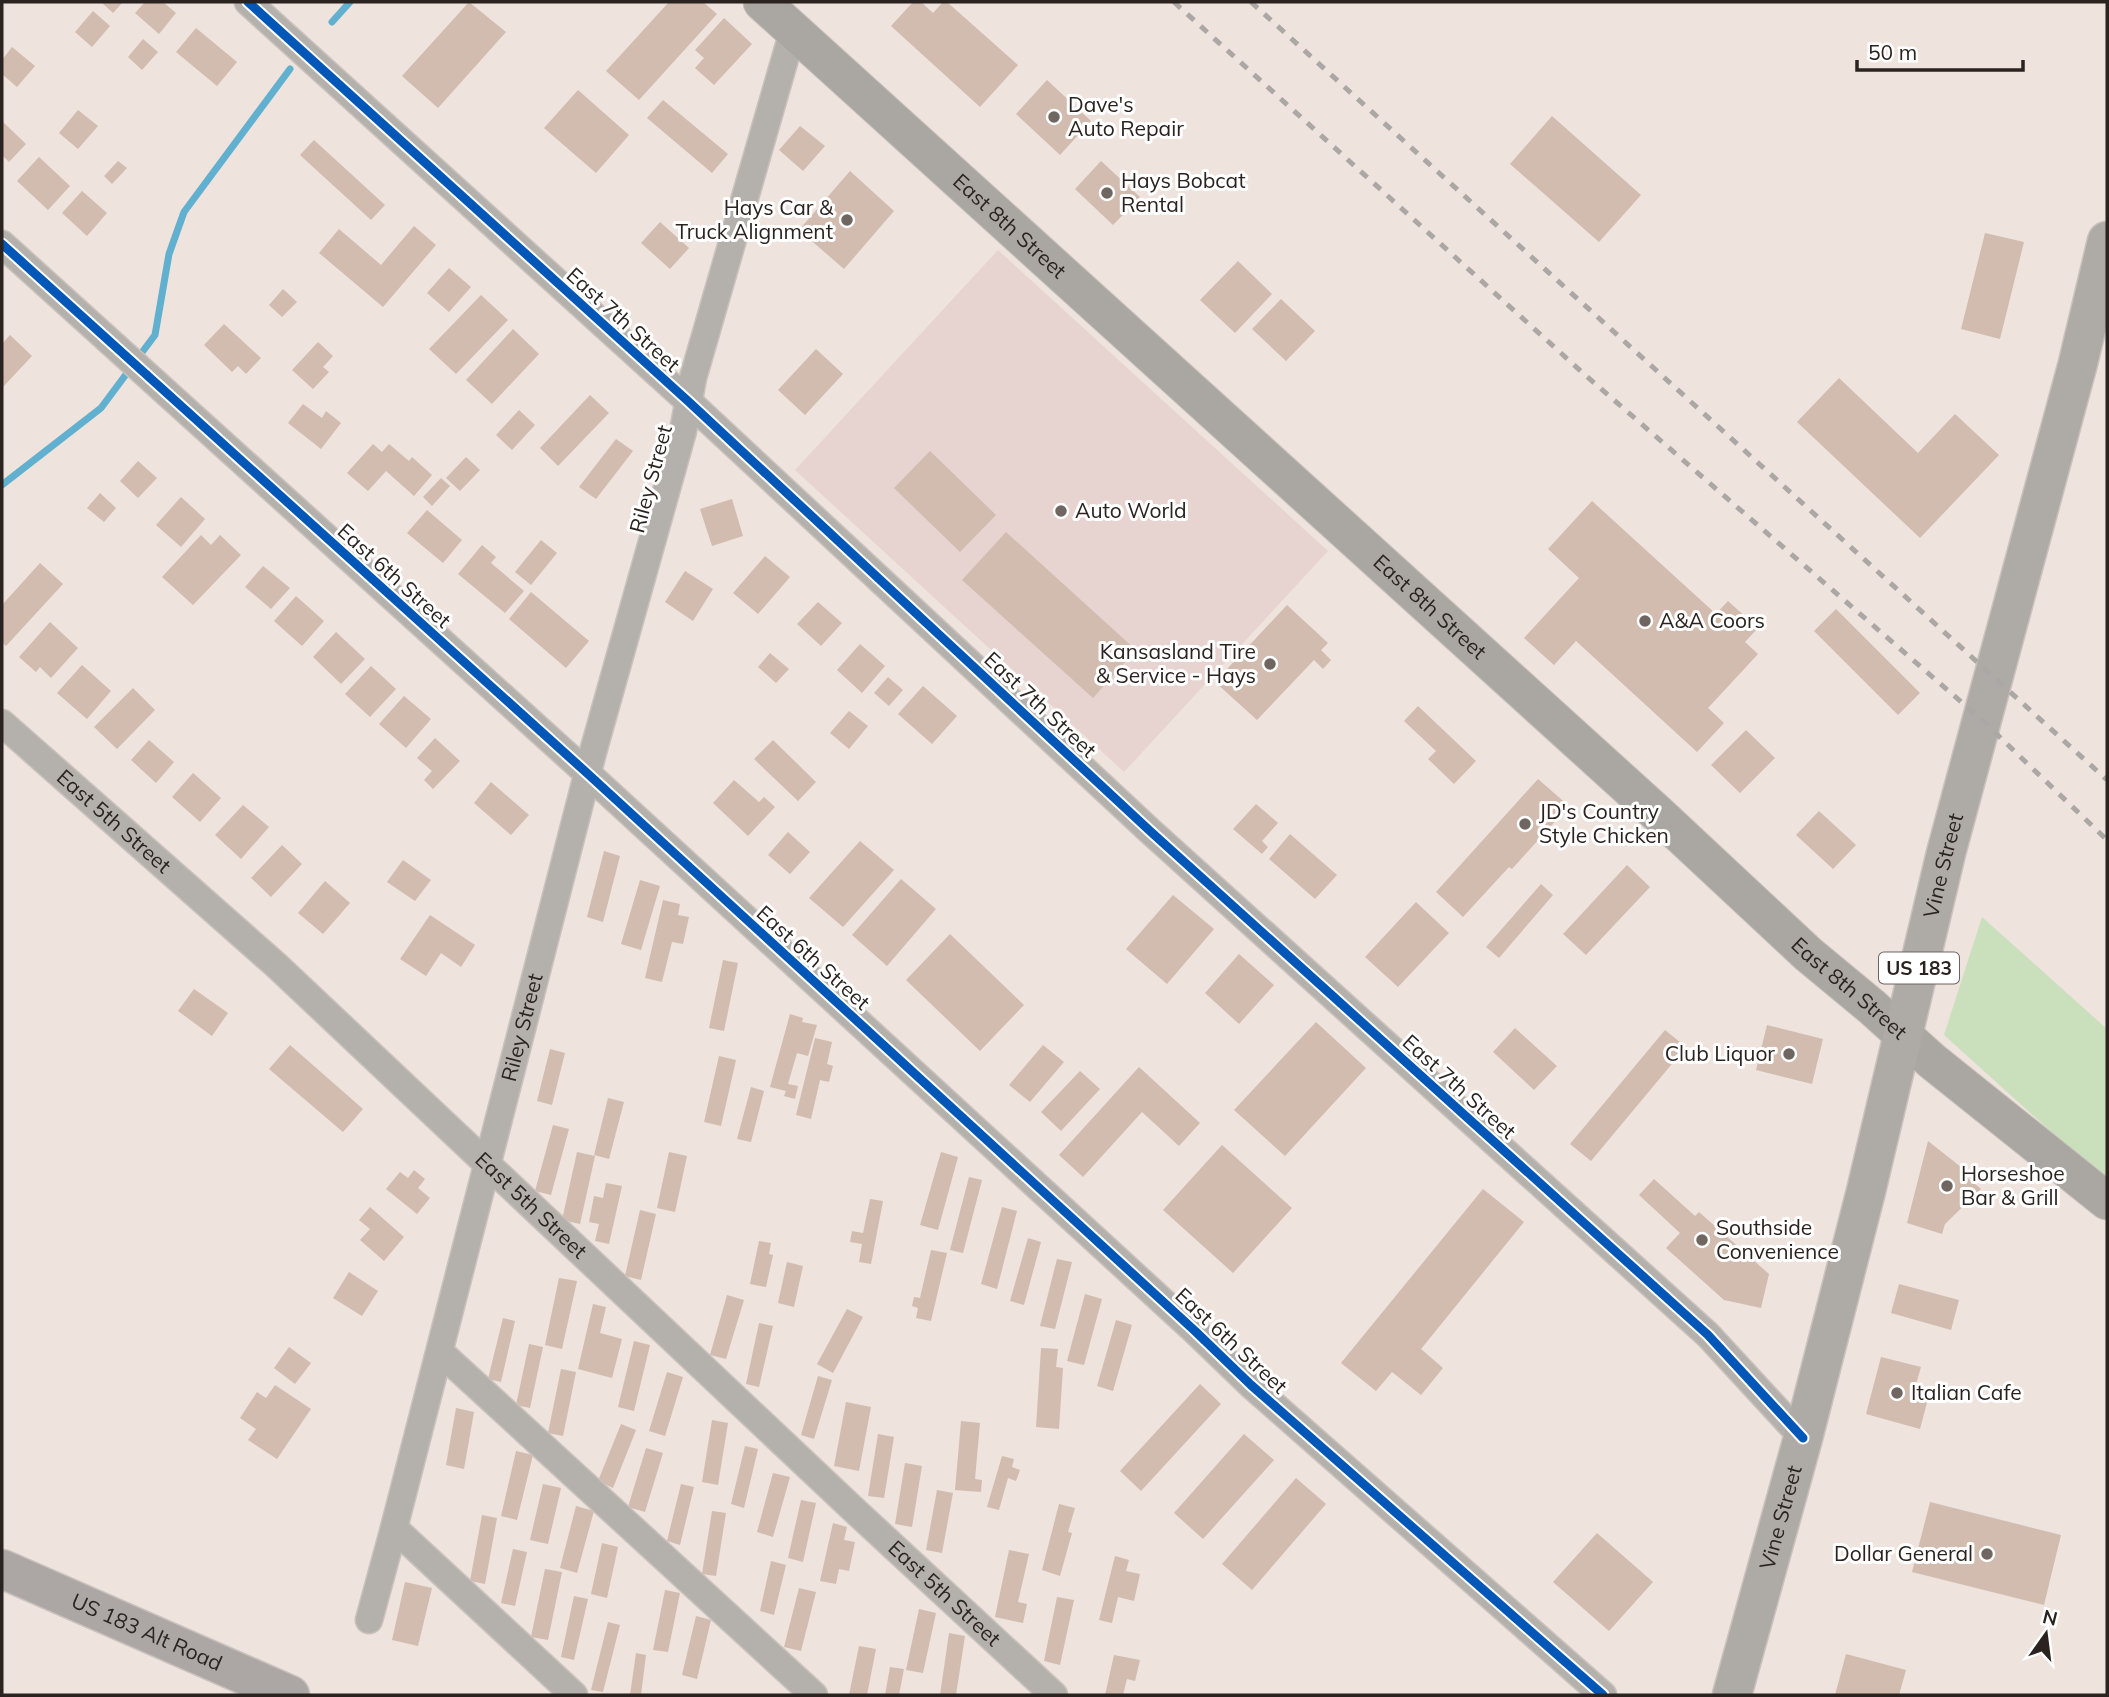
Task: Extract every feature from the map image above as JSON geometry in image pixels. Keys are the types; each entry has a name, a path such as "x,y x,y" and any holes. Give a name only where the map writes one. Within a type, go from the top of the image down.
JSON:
{"highway":[{"name":"US 183 Alt Road","path":"2,1569 290,1695"}],"main road":[{"name":"East 8th Street","path":"762,2 1658,814 1808,954 1932,1061 2107,1201"},
{"name":"Vine Street","path":"1732,1695 1867,1191 1947,853 2078,363 2107,241"}],"street":[{"name":"East 7th Street","path":"248,2 689,402 1150,831 1707,1335 1803,1438"},
{"name":"Riley Street","path":"369,1620 588,774 683,431 693,378 793,31"},
{"name":"East 6th Street","path":"2,244 588,774 1251,1385 1603,1695"},
{"name":"East 5th Street","path":"2,723 276,965 486,1166 1054,1695"},
{"path":"440,1352 814,1695"},
{"path":"394,1528 574,1695"}],"shaded area":[{"name":"Auto World","path":"998,250 1328,551 1124,772 795,470"}],"green space":[{"path":"1982,917 2107,1029 2107,1182 1944,1035"}],"building":[{"path":"101,2 123,2 113,13"},
{"path":"145,2 163,2 176,13 159,34 135,13"},
{"path":"469,2 506,32 438,108 402,76"},
{"path":"669,2 703,2 717,14 639,100 606,71"},
{"path":"913,2 921,2 933,13 943,2 947,2 1018,65 980,107 891,26"},
{"path":"93,11 110,26 92,47 75,32"},
{"path":"724,18 752,44 714,85 695,68 704,58 695,50"},
{"path":"196,28 237,62 217,86 176,52"},
{"path":"143,39 158,52 142,70 128,57"},
{"path":"12,47 35,66 17,87 2,74 2,60"},
{"name":"Dave's Auto Repair","path":"1047,80 1091,121 1060,155 1016,114"},
{"path":"578,90 629,135 596,173 544,128"},
{"path":"663,100 728,154 712,173 647,118"},
{"path":"78,110 98,126 78,149 59,133"},
{"path":"1552,116 1641,195 1599,242 1510,164"},
{"path":"2,121 26,144 9,162 2,155"},
{"path":"800,126 825,146 803,171 779,150"},
{"path":"314,140 385,205 371,220 300,155"},
{"path":"39,157 70,186 48,210 17,181"},
{"path":"118,161 127,168 112,184 104,176"},
{"name":"Hays Bobcat Rental","path":"1101,161 1140,197 1113,225 1075,189"},
{"name":"Hays Car & Truck Alignment","path":"850,171 894,211 844,269 799,230"},
{"path":"82,191 107,213 87,236 62,213"},
{"path":"660,222 689,248 670,269 641,243"},
{"path":"414,226 436,245 383,307 319,253 339,229 381,265"},
{"path":"1985,233 2024,242 2000,339 1961,329"},
{"path":"1238,261 1272,294 1235,333 1200,300"},
{"path":"449,268 471,287 449,312 427,293"},
{"path":"283,289 297,302 282,317 269,305"},
{"path":"481,295 508,320 456,374 429,349"},
{"path":"1281,299 1315,331 1286,361 1252,329"},
{"path":"224,324 261,358 246,374 238,366 232,372 204,345"},
{"path":"513,329 539,354 492,404 466,380"},
{"path":"10,335 32,356 2,388 2,344"},
{"path":"318,342 333,356 323,367 329,372 313,389 292,370"},
{"path":"816,349 843,374 805,415 778,390"},
{"path":"1839,378 1918,453 1955,414 1999,455 1920,538 1797,422"},
{"path":"590,395 609,413 558,466 540,448"},
{"path":"303,404 322,418 326,411 341,423 321,449 288,423"},
{"path":"519,410 535,425 512,450 496,435"},
{"path":"616,439 633,451 596,499 579,487"},
{"path":"373,444 382,452 389,444 409,461 412,457 432,475 414,496 386,471 368,491 347,473"},
{"path":"930,451 996,515 960,552 894,488"},
{"path":"466,457 480,470 460,491 446,478"},
{"path":"138,461 157,478 138,498 120,481"},
{"path":"441,478 450,486 432,506 423,497"},
{"path":"100,493 116,508 104,522 87,508"},
{"path":"181,497 205,519 181,547 156,525"},
{"path":"732,499 743,536 712,546 700,509"},
{"name":"A&A Coors","path":"1592,501 1716,614 1728,601 1758,628 1745,642 1758,654 1708,708 1724,723 1697,752 1576,641 1554,665 1524,638 1579,578 1548,549"},
{"path":"427,510 462,540 443,563 407,533"},
{"path":"1006,532 1136,650 1093,698 962,580"},
{"path":"201,535 211,545 220,535 241,555 193,605 162,577"},
{"path":"541,540 557,553 531,585 515,572"},
{"path":"482,545 496,557 491,563 524,591 505,613 458,574"},
{"path":"765,556 790,577 758,614 733,593"},
{"path":"40,563 63,584 6,646 2,642 2,605"},
{"path":"263,566 290,588 271,609 245,587"},
{"path":"685,571 713,589 693,621 665,602"},
{"path":"531,592 589,641 566,668 509,619"},
{"path":"296,596 324,621 302,646 274,621"},
{"path":"818,602 842,623 821,646 797,624"},
{"name":"Kansasland Tire & Service - Hays","path":"1287,605 1328,643 1321,650 1331,660 1323,669 1314,660 1257,720 1215,682"},
{"path":"1836,609 1920,693 1898,715 1814,631"},
{"path":"50,622 78,648 51,678 40,667 36,672 19,657"},
{"path":"336,632 365,659 341,684 313,657"},
{"path":"860,644 885,666 862,693 837,670"},
{"path":"770,653 789,669 776,683 758,667"},
{"path":"82,665 111,691 87,719 57,693"},
{"path":"371,666 396,689 370,717 345,694"},
{"path":"888,677 903,690 889,706 874,693"},
{"path":"923,686 957,716 932,744 898,714"},
{"path":"133,688 155,710 117,749 94,727"},
{"path":"404,696 431,719 406,748 379,724"},
{"path":"1418,706 1476,761 1454,784 1428,759 1436,751 1404,721"},
{"path":"849,711 868,726 849,749 830,733"},
{"path":"1746,730 1775,758 1740,793 1711,765"},
{"path":"435,738 460,761 433,789 424,780 432,771 417,758"},
{"path":"149,740 174,762 156,783 131,760"},
{"path":"773,740 816,782 798,801 754,759"},
{"path":"193,773 221,798 200,822 172,797"},
{"path":"1538,779 1569,806 1512,869 1509,867 1463,917 1436,892"},
{"path":"734,780 759,802 764,797 775,807 748,836 713,803"},
{"path":"491,782 529,815 511,835 474,803"},
{"path":"1256,804 1278,823 1262,841 1268,847 1262,854 1233,829"},
{"path":"243,805 269,827 241,859 215,835"},
{"path":"1819,811 1856,845 1833,869 1796,835"},
{"path":"788,832 810,852 790,874 768,855"},
{"path":"1290,834 1337,875 1315,899 1269,859"},
{"path":"860,841 894,870 843,927 809,898"},
{"path":"282,845 302,864 271,897 251,878"},
{"path":"604,851 620,856 603,922 587,917"},
{"path":"403,860 431,880 415,901 387,882"},
{"path":"1627,865 1650,887 1586,955 1563,934"},
{"path":"901,879 936,909 887,966 852,935"},
{"path":"640,880 660,886 641,950 621,944"},
{"path":"325,881 350,903 323,934 298,913"},
{"path":"1541,884 1553,895 1499,958 1486,947"},
{"path":"1173,895 1214,929 1167,984 1126,949"},
{"path":"663,900 680,904 678,915 689,917 683,944 672,942 662,982 645,978"},
{"path":"1416,902 1449,933 1398,987 1365,957"},
{"path":"430,915 475,945 461,967 441,953 426,976 400,959"},
{"path":"950,934 1024,1005 980,1051 906,980"},
{"path":"1239,954 1274,985 1239,1024 1205,993"},
{"path":"723,960 738,963 724,1031 709,1028"},
{"path":"194,989 228,1013 212,1036 178,1011"},
{"path":"790,1014 803,1018 802,1022 817,1025 808,1056 797,1053 788,1084 798,1086 795,1099 784,1096 786,1091 770,1087"},
{"path":"1316,1022 1366,1068 1285,1156 1234,1110"},
{"name":"Club Liquor","path":"1767,1025 1823,1039 1812,1084 1756,1070"},
{"path":"1515,1028 1557,1066 1534,1090 1493,1052"},
{"path":"1665,1030 1686,1047 1591,1161 1570,1144"},
{"path":"815,1038 832,1042 827,1064 833,1066 829,1082 820,1080 811,1119 796,1115"},
{"path":"290,1045 363,1109 343,1132 269,1069"},
{"path":"1043,1045 1064,1062 1030,1102 1009,1085"},
{"path":"550,1049 565,1053 552,1105 537,1101"},
{"path":"719,1056 736,1060 721,1126 704,1122"},
{"path":"1139,1067 1200,1123 1179,1146 1142,1112 1083,1177 1059,1155"},
{"path":"1080,1071 1100,1089 1061,1131 1041,1112"},
{"path":"751,1087 764,1091 751,1142 737,1139"},
{"path":"608,1098 624,1102 609,1159 594,1155"},
{"path":"553,1125 569,1129 551,1195 535,1191"},
{"name":"Horseshoe Bar & Grill","path":"1928,1141 1966,1171 1963,1174 1981,1189 1945,1224 1942,1234 1907,1223"},
{"path":"1222,1145 1292,1208 1233,1273 1163,1210"},
{"path":"577,1152 595,1156 580,1224 562,1220"},
{"path":"669,1152 687,1156 675,1212 657,1208"},
{"path":"941,1152 958,1157 938,1230 920,1225"},
{"path":"414,1170 425,1179 418,1188 430,1198 417,1214 386,1189 400,1172 408,1178"},
{"path":"969,1177 982,1180 963,1253 950,1250"},
{"name":"Southside Convenience","path":"1654,1179 1695,1216 1699,1212 1769,1274 1761,1308 1724,1300 1666,1248 1680,1233 1639,1195"},
{"path":"606,1183 622,1186 609,1244 595,1241 599,1224 589,1222 594,1196 603,1198"},
{"path":"1483,1189 1524,1222 1421,1349 1443,1368 1421,1395 1392,1372 1376,1391 1341,1363"},
{"path":"870,1199 883,1201 871,1264 859,1262 862,1244 850,1242 852,1231 863,1233"},
{"path":"370,1207 404,1237 384,1261 360,1240 370,1229 359,1220"},
{"path":"1002,1207 1017,1211 997,1289 981,1284"},
{"path":"640,1210 656,1214 641,1280 625,1276"},
{"path":"1028,1238 1041,1242 1024,1305 1010,1301"},
{"path":"759,1241 771,1243 769,1254 773,1255 766,1287 750,1284"},
{"path":"931,1250 947,1253 931,1321 916,1318 918,1308 912,1306 914,1297 920,1298"},
{"path":"1057,1259 1072,1262 1055,1329 1040,1326"},
{"path":"787,1262 803,1266 794,1307 778,1303"},
{"path":"349,1272 378,1291 362,1316 333,1298"},
{"path":"559,1278 577,1281 562,1349 545,1345"},
{"path":"1899,1284 1959,1300 1951,1330 1891,1313"},
{"path":"1085,1294 1102,1299 1084,1365 1067,1361"},
{"path":"727,1295 744,1300 726,1359 710,1355"},
{"path":"593,1304 606,1307 600,1333 622,1339 612,1378 578,1369"},
{"path":"847,1309 863,1317 833,1373 817,1364"},
{"path":"503,1318 515,1321 501,1382 488,1379"},
{"path":"1116,1320 1132,1325 1113,1391 1097,1386"},
{"path":"759,1323 773,1326 759,1387 746,1384"},
{"path":"634,1341 650,1345 634,1411 618,1407"},
{"path":"529,1344 543,1347 530,1408 516,1405"},
{"path":"289,1347 311,1363 295,1384 274,1368"},
{"path":"1041,1348 1058,1349 1056,1367 1063,1368 1059,1429 1036,1427"},
{"name":"Italian Cafe","path":"1881,1357 1921,1367 1914,1391 1929,1395 1920,1429 1866,1414"},
{"path":"561,1369 576,1372 563,1436 548,1433"},
{"path":"667,1372 683,1377 665,1436 649,1431"},
{"path":"818,1376 832,1380 814,1439 801,1435"},
{"path":"1200,1384 1221,1404 1141,1491 1120,1471"},
{"path":"275,1385 311,1409 277,1459 248,1440 256,1429 240,1418 257,1392 266,1398"},
{"path":"846,1402 871,1407 859,1471 834,1466"},
{"path":"456,1408 474,1412 464,1469 446,1465"},
{"path":"712,1420 728,1423 718,1485 702,1482"},
{"path":"961,1421 980,1423 975,1479 982,1480 981,1492 955,1490"},
{"path":"621,1424 636,1430 613,1488 598,1481"},
{"path":"878,1434 894,1437 884,1498 868,1496"},
{"path":"1244,1434 1274,1460 1203,1539 1174,1513"},
{"path":"745,1446 758,1449 744,1508 731,1504"},
{"path":"646,1448 663,1453 645,1512 628,1507"},
{"path":"516,1451 533,1455 517,1520 501,1516"},
{"path":"1002,1456 1014,1459 1012,1467 1020,1470 1016,1481 1008,1478 999,1510 987,1507"},
{"path":"905,1463 922,1466 912,1527 895,1524"},
{"path":"773,1473 790,1477 773,1537 757,1532"},
{"path":"1296,1478 1326,1504 1252,1590 1222,1564"},
{"path":"543,1484 561,1488 548,1544 530,1540"},
{"path":"681,1484 694,1487 680,1545 667,1541"},
{"path":"937,1490 953,1493 942,1553 926,1550"},
{"path":"801,1500 816,1503 803,1562 788,1558"},
{"name":"Dollar General","path":"1930,1502 2061,1535 2044,1605 1912,1572"},
{"path":"1059,1504 1075,1508 1068,1532 1072,1533 1060,1576 1042,1570"},
{"path":"576,1506 594,1511 577,1573 560,1568"},
{"path":"712,1511 726,1513 716,1576 702,1574"},
{"path":"482,1515 497,1518 485,1584 470,1581"},
{"path":"833,1523 847,1527 844,1540 855,1542 849,1571 839,1569 836,1584 820,1581"},
{"path":"1597,1533 1653,1582 1609,1631 1553,1582"},
{"path":"602,1543 618,1547 607,1598 591,1594"},
{"path":"513,1549 527,1552 515,1606 501,1603"},
{"path":"1009,1550 1029,1554 1018,1602 1027,1604 1023,1623 995,1617"},
{"path":"1115,1556 1129,1560 1126,1571 1140,1574 1134,1601 1118,1597 1112,1623 1099,1620"},
{"path":"771,1561 786,1565 774,1615 760,1611"},
{"path":"545,1569 562,1572 548,1640 531,1637"},
{"path":"405,1582 432,1588 418,1646 392,1640"},
{"path":"799,1588 816,1592 801,1651 784,1647"},
{"path":"665,1590 680,1593 668,1652 653,1650"},
{"path":"574,1596 588,1599 574,1660 561,1657"},
{"path":"1057,1597 1074,1600 1060,1665 1044,1661"},
{"path":"919,1609 936,1613 923,1673 906,1670"},
{"path":"696,1616 711,1620 697,1679 682,1675"},
{"path":"608,1622 620,1625 603,1692 591,1690"},
{"path":"949,1633 965,1636 956,1695 940,1695"},
{"path":"859,1646 876,1649 867,1695 849,1695"},
{"path":"636,1653 646,1655 641,1695 630,1695"},
{"path":"1846,1654 1906,1670 1899,1695 1835,1695"},
{"path":"1114,1655 1140,1660 1135,1681 1127,1679 1123,1695 1105,1695"},
{"path":"890,1667 904,1669 899,1695 885,1695"}],"waterway":[{"path":"332,22 350,2"},
{"path":"137,359 155,335 169,254 184,212 290,69"},
{"path":"2,485 101,408 130,369"}],"railway":[{"path":"1174,2 1584,374 1982,720 2107,840"},
{"path":"1251,2 2107,780"}],"cycle path":[{"path":"248,2 689,402 1150,831 1708,1335 1803,1438"},
{"path":"2,244 588,774 1251,1385 1603,1695"}],"place":[{"name":"Dave's Auto Repair","path":"1054,117"},
{"name":"Hays Bobcat Rental","path":"1107,193"},
{"name":"Hays Car & Truck Alignment","path":"847,220"},
{"name":"Auto World","path":"1061,511"},
{"name":"A&A Coors","path":"1645,621"},
{"name":"Kansasland Tire & Service - Hays","path":"1270,664"},
{"name":"JD's Country Style Chicken","path":"1525,824"},
{"name":"Club Liquor","path":"1789,1054"},
{"name":"Horseshoe Bar & Grill","path":"1947,1186"},
{"name":"Southside Convenience","path":"1702,1240"},
{"name":"Italian Cafe","path":"1897,1393"},
{"name":"Dollar General","path":"1987,1554"}]}
